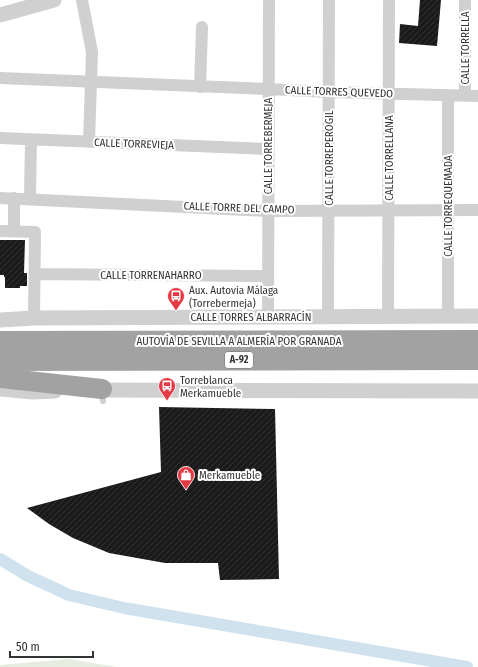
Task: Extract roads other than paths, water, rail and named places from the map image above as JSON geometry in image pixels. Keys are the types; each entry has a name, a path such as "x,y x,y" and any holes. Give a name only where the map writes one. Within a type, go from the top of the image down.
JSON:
{"highway":[{"path":"0,330 84,341"},
{"name":"AUTOVÍA DE SEVILLA A ALMERÍA POR GRANADA","path":"0,341 478,340"},
{"name":"AUTOVÍA DE SEVILLA A ALMERÍA POR GRANADA","path":"0,361 478,360"},
{"path":"0,378 103,395"}],"street":[{"path":"0,15 54,0"},
{"path":"82,0 92,52 89,142"},
{"name":"CALLE TORREBERMEJA","path":"268,317 269,0"},
{"name":"CALLE TORREPEROGIL","path":"328,316 329,0"},
{"name":"CALLE TORRELLANA","path":"388,316 389,0"},
{"name":"CALLE TORRELLA","path":"465,0 465,96"},
{"path":"200,87 202,28"},
{"name":"CALLE TORRES QUEVEDO","path":"0,78 328,92 478,96"},
{"name":"CALLE TORREQUEMADA","path":"448,96 448,316"},
{"name":"CALLE TORREVIEJA","path":"0,138 268,149"},
{"path":"30,199 31,139"},
{"name":"CALLE TORRE DEL CAMPO","path":"0,198 268,210 478,210"},
{"path":"14,198 14,231"},
{"path":"0,232 35,232 34,318"},
{"name":"CALLE TORRENAHARRO","path":"35,274 268,276"},
{"name":"CALLE TORRES ALBARRACÍN","path":"0,320 34,318 478,316"},
{"path":"0,389 103,395 478,391"}],"waterway":[{"path":"0,559 28,576 69,595 124,608 467,667"}],"place":[{"name":"Aux. Autovia Málaga (Torrebermeja)","path":"176,311"},
{"name":"Torreblanca Merkamueble","path":"167,401"},
{"name":"Merkamueble","path":"186,490"}]}
